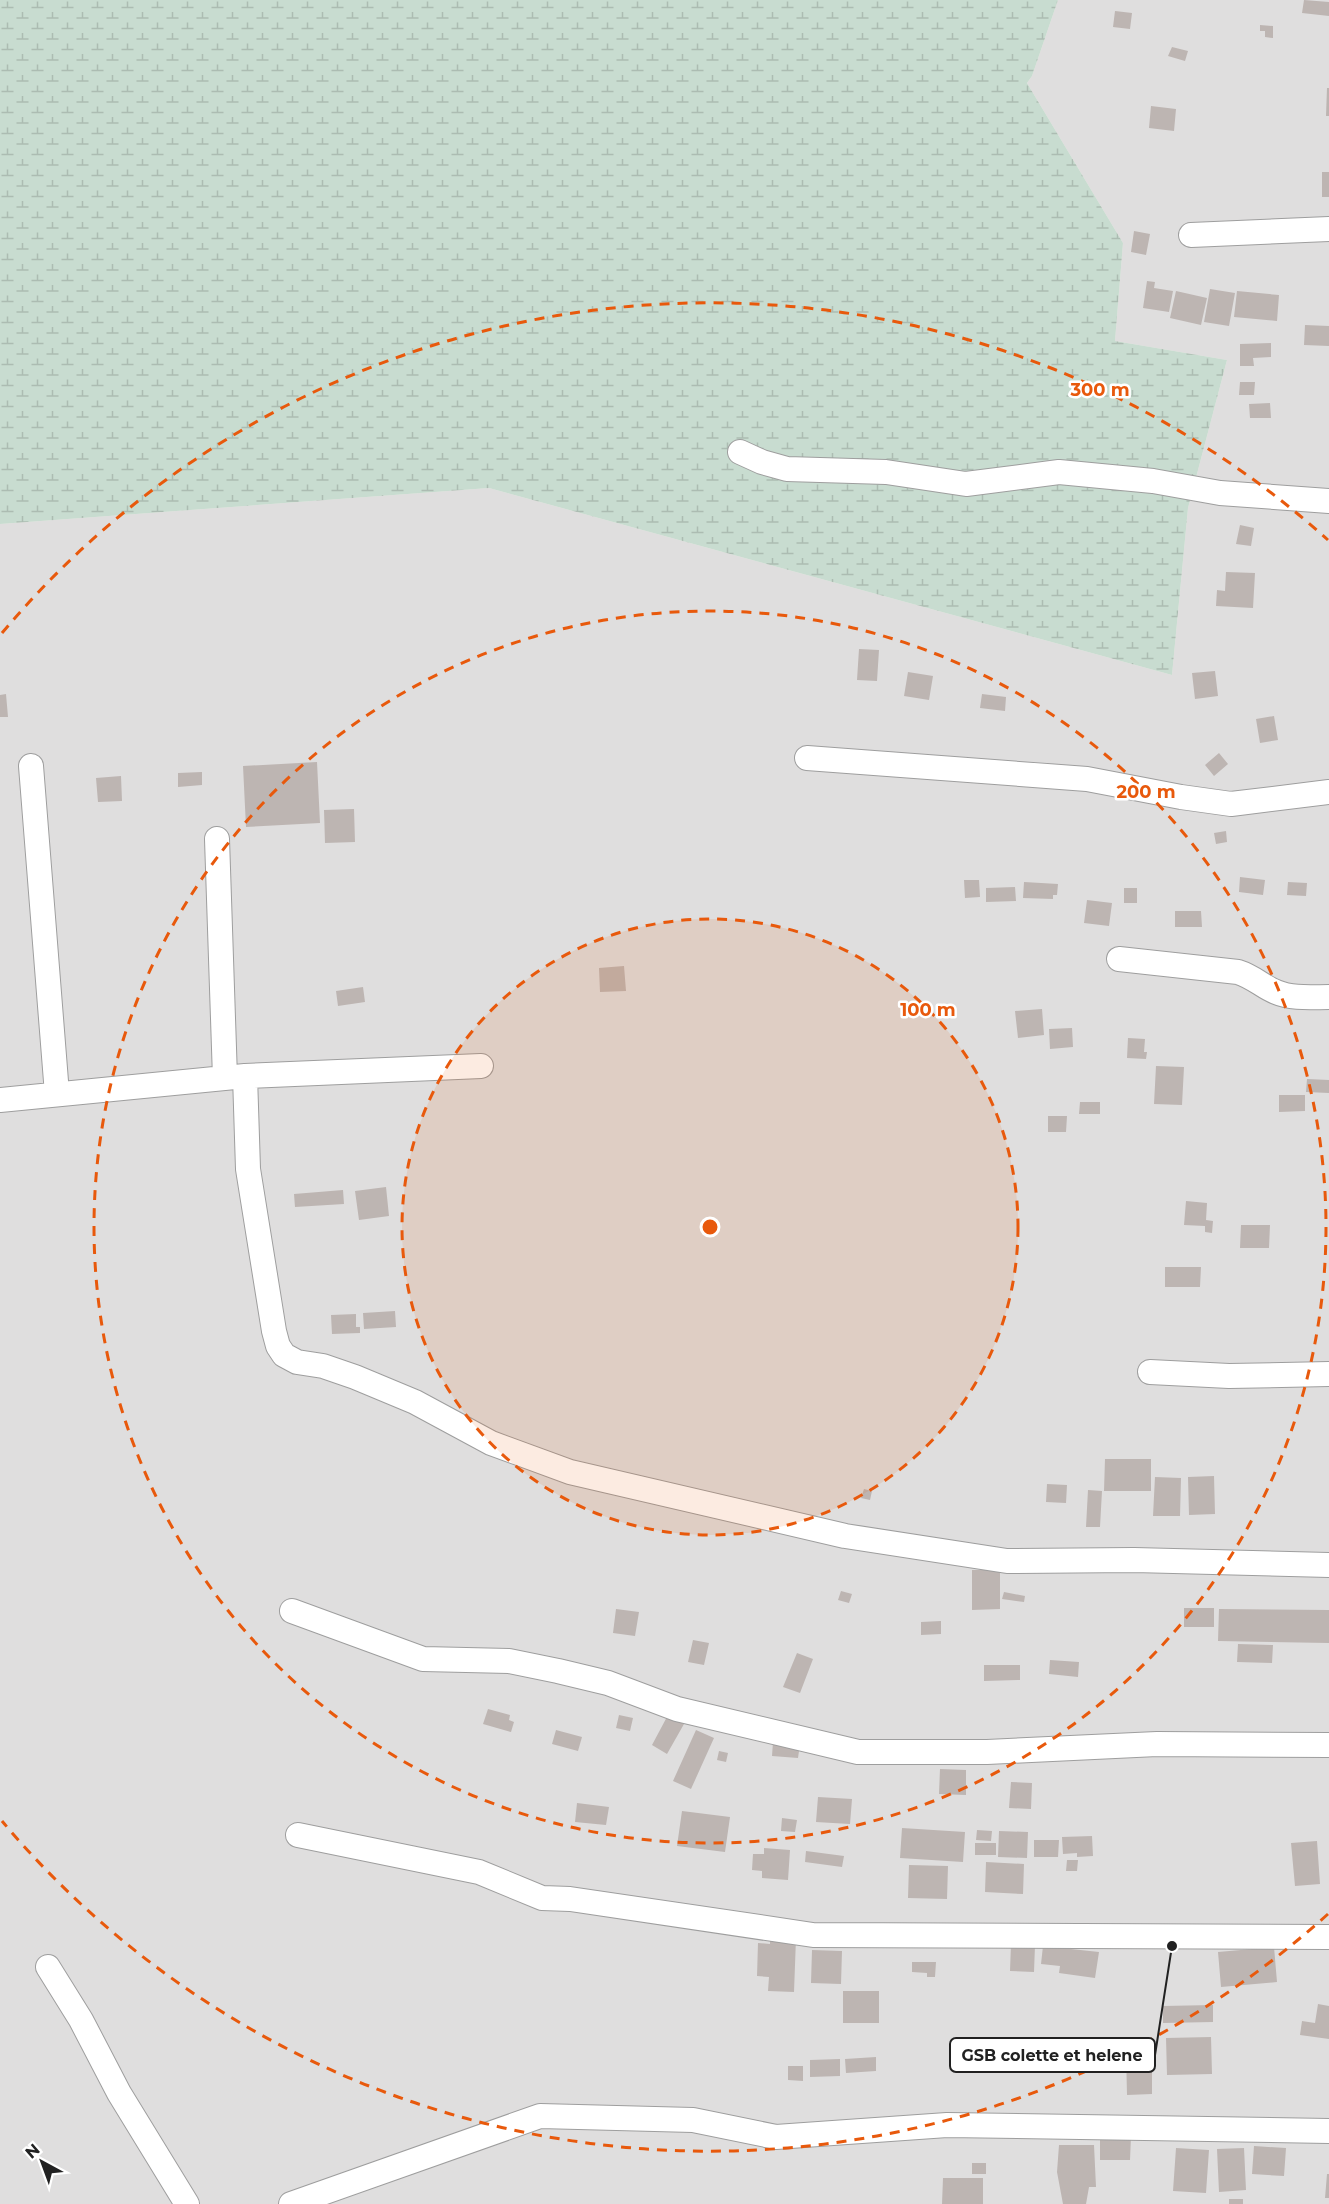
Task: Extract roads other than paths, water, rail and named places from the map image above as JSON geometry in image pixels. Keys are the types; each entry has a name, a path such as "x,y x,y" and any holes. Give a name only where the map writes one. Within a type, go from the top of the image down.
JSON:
{"street":[{"path":"1191,235 1329,229"},
{"path":"740,452 762,462 787,469 876,471 966,484 1059,472 1153,481 1220,493 1329,501"},
{"path":"807,758 1087,779 1231,804 1329,792"},
{"path":"31,766 57,1094"},
{"path":"217,839 235,1077 274,1331 278,1346 284,1355 297,1362 322,1366 354,1377 415,1402 491,1443 570,1472 845,1536 1007,1561 1134,1560 1329,1564"},
{"path":"1119,959 1238,972 1252,977 1274,992 1290,996 1329,997"},
{"path":"0,1100 235,1077 481,1066"},
{"path":"1150,1372 1229,1376 1329,1374"},
{"path":"292,1611 423,1659 509,1661 529,1665 608,1683 677,1709 858,1752 976,1752 1157,1744 1329,1745"},
{"path":"298,1835 479,1872 542,1898 570,1899 813,1935 1329,1937"},
{"path":"48,1967 81,2020 118,2093 187,2204"},
{"path":"291,2204 540,2116 693,2120 776,2137 947,2125 1329,2131"}],"place":[{"name":"GSB colette et helene","path":"1172,1946"}]}
